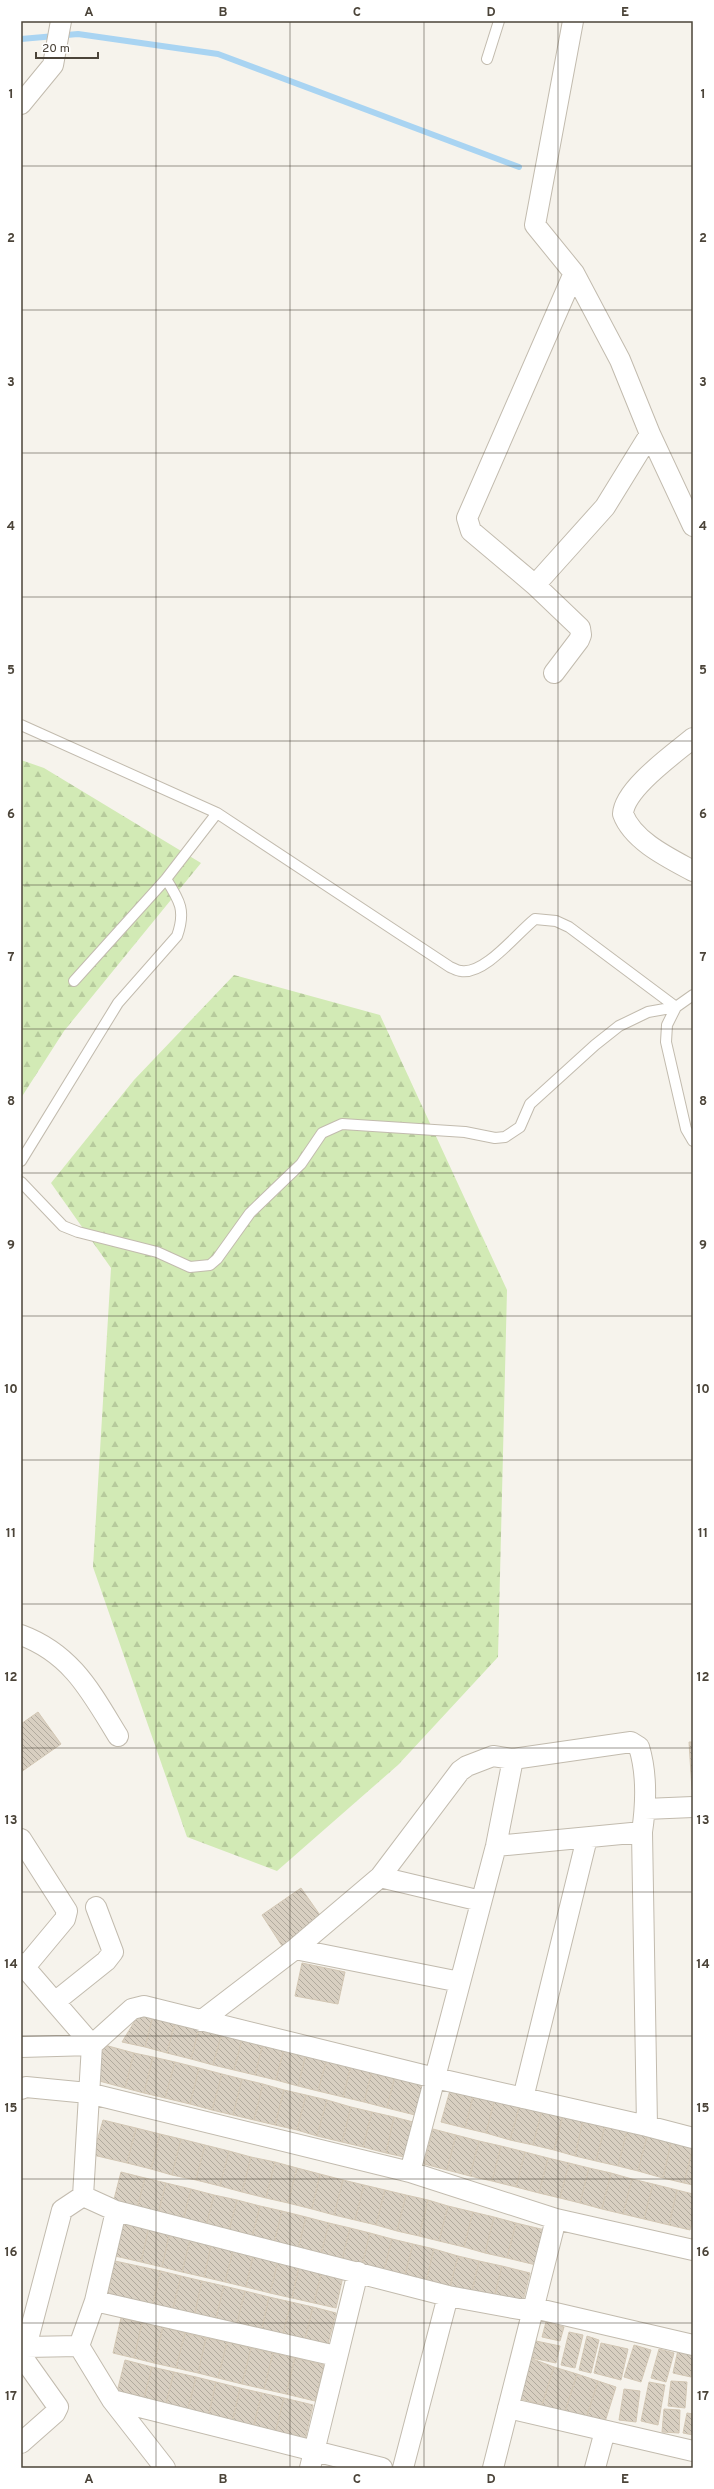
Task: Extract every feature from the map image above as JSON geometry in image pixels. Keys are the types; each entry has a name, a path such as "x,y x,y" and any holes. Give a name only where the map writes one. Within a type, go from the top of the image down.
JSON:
{"street":[{"path":"21,104 53,65 61,21"},
{"path":"573,21 535,225 574,273 620,360 650,434 693,526"},
{"path":"554,673 579,640 581,631 535,585 471,531 467,518 574,273"},
{"path":"535,585 605,507 650,434"},
{"path":"693,738 643,781 626,802 623,814 626,822 634,832 666,856 693,871"},
{"path":"21,1635 44,1645 68,1663 83,1679 118,1736"},
{"path":"201,2020 295,1949 380,1878 460,1771 467,1766 493,1756 513,1759 631,1742 636,1744 642,1756 645,1809 642,1832 647,2126"},
{"path":"410,2172 496,1846 513,1759"},
{"path":"645,1809 693,1807"},
{"path":"496,1846 642,1832"},
{"path":"524,2098 587,1838"},
{"path":"21,1839 67,1911 65,1919 23,1965 92,2045 83,2196"},
{"path":"380,1878 482,1901"},
{"path":"56,2002 106,1961 113,1952 96,1907"},
{"path":"295,1949 460,1982"},
{"path":"21,2047 92,2045 132,2009 138,2006 201,2020 435,2078 647,2126 693,2138"},
{"path":"21,2089 26,2087 88,2094 410,2172 556,2219 693,2250"},
{"path":"83,2196 116,2211 448,2296 519,2309 534,2308 693,2345"},
{"path":"21,2443 55,2413 58,2407 22,2351 62,2210 83,2196"},
{"path":"79,2346 95,2301 116,2211"},
{"path":"493,2468 556,2219"},
{"path":"312,2459 336,2356 358,2272"},
{"path":"403,2468 448,2296"},
{"path":"95,2301 336,2356"},
{"path":"22,2351 79,2346"},
{"path":"79,2346 112,2400 165,2468"},
{"path":"112,2400 312,2459 382,2468"},
{"path":"508,2408 693,2450"},
{"path":"596,2468 605,2431"}],"lane":[{"path":"487,60 499,21"},
{"path":"21,725 217,813 450,967 461,972 472,971 485,964 531,922 544,918 569,927 676,1007"},
{"path":"74,981 166,879 217,813"},
{"path":"21,1161 118,1003 177,936 181,924 181,909 179,900 166,879"},
{"path":"21,1182 63,1226 78,1232 157,1252 190,1266 210,1265 217,1259 250,1213 301,1164 322,1133 342,1124 465,1132 495,1138 505,1137 520,1127 530,1104 618,1026 648,1012 676,1007 693,995"},
{"path":"676,1007 667,1025 666,1042 686,1129 693,1141"}],"green space":[{"path":"21,760 44,768 201,863 64,1031 21,1098"},
{"path":"234,975 380,1015 507,1290 498,1657 398,1765 277,1871 187,1837 93,1567 111,1268 51,1183 134,1080"}],"building":[{"path":"38,1712 61,1744 21,1772 21,1724"},
{"path":"689,1742 693,1742 693,1790 692,1790"},
{"path":"301,1888 322,1918 282,1946 262,1915"},
{"path":"302,1963 345,1972 338,2004 295,1996"},
{"path":"142,2009 154,2012 145,2047 122,2042"},
{"path":"154,2012 176,2018 167,2053 145,2047"},
{"path":"176,2018 200,2024 191,2059 167,2053"},
{"path":"200,2024 223,2029 213,2065 191,2059"},
{"path":"223,2029 243,2035 234,2070 213,2065"},
{"path":"243,2035 264,2040 255,2075 234,2070"},
{"path":"264,2040 285,2045 276,2080 255,2075"},
{"path":"101,2044 134,2053 125,2088 92,2079"},
{"path":"285,2045 307,2050 298,2086 276,2080"},
{"path":"307,2050 328,2055 318,2091 298,2086"},
{"path":"134,2053 153,2057 144,2093 125,2088"},
{"path":"328,2055 352,2062 343,2097 318,2091"},
{"path":"153,2057 175,2062 165,2098 144,2093"},
{"path":"175,2062 199,2068 190,2104 165,2098"},
{"path":"352,2062 373,2067 364,2102 343,2097"},
{"path":"373,2067 396,2072 387,2108 364,2102"},
{"path":"199,2068 222,2074 212,2110 190,2104"},
{"path":"396,2072 424,2080 415,2115 387,2108"},
{"path":"222,2074 242,2079 233,2115 212,2110"},
{"path":"242,2079 263,2084 254,2120 233,2115"},
{"path":"263,2084 284,2090 275,2125 254,2120"},
{"path":"451,2087 474,2093 465,2128 441,2122"},
{"path":"284,2090 306,2095 297,2130 275,2125"},
{"path":"474,2093 495,2098 486,2133 465,2128"},
{"path":"306,2095 327,2100 317,2136 297,2130"},
{"path":"495,2098 520,2104 510,2140 486,2133"},
{"path":"327,2100 351,2107 342,2142 317,2136"},
{"path":"520,2104 542,2110 533,2145 510,2140"},
{"path":"351,2107 372,2112 363,2147 342,2142"},
{"path":"542,2110 563,2115 554,2150 533,2145"},
{"path":"372,2112 394,2117 386,2153 363,2147"},
{"path":"563,2115 583,2120 575,2156 554,2150"},
{"path":"394,2117 413,2122 404,2157 386,2153"},
{"path":"103,2120 136,2128 127,2163 93,2155"},
{"path":"583,2120 605,2126 596,2161 575,2156"},
{"path":"605,2126 627,2131 618,2166 596,2161"},
{"path":"136,2128 160,2134 151,2169 127,2163"},
{"path":"433,2129 456,2135 447,2170 424,2164"},
{"path":"627,2131 647,2136 638,2171 618,2166"},
{"path":"160,2134 181,2139 172,2175 151,2169"},
{"path":"456,2135 479,2141 470,2176 447,2170"},
{"path":"647,2136 671,2142 663,2178 638,2171"},
{"path":"181,2139 205,2145 196,2180 172,2175"},
{"path":"479,2141 501,2146 492,2181 470,2176"},
{"path":"671,2142 693,2147 684,2183 663,2178"},
{"path":"205,2145 229,2151 220,2186 196,2180"},
{"path":"501,2146 525,2152 516,2187 492,2181"},
{"path":"693,2147 693,2185 684,2183"},
{"path":"229,2151 251,2157 242,2192 220,2186"},
{"path":"525,2152 548,2158 539,2193 516,2187"},
{"path":"251,2157 275,2162 266,2198 242,2192"},
{"path":"548,2158 569,2163 560,2198 539,2193"},
{"path":"275,2162 297,2168 288,2203 266,2198"},
{"path":"569,2163 589,2168 580,2203 560,2198"},
{"path":"297,2168 320,2174 312,2209 288,2203"},
{"path":"589,2168 611,2173 602,2209 580,2203"},
{"path":"121,2172 145,2178 136,2213 112,2207"},
{"path":"611,2173 632,2179 623,2214 602,2209"},
{"path":"320,2174 343,2180 334,2215 312,2209"},
{"path":"145,2178 166,2183 157,2218 136,2213"},
{"path":"632,2179 653,2184 644,2219 623,2214"},
{"path":"343,2180 364,2185 355,2220 334,2215"},
{"path":"166,2183 191,2189 182,2224 157,2218"},
{"path":"653,2184 677,2190 669,2225 644,2219"},
{"path":"364,2185 385,2190 376,2225 355,2220"},
{"path":"191,2189 214,2195 205,2230 182,2224"},
{"path":"385,2190 406,2195 397,2231 376,2225"},
{"path":"677,2190 693,2194 693,2217 690,2230 669,2225"},
{"path":"214,2195 237,2200 228,2235 205,2230"},
{"path":"406,2195 428,2200 419,2236 397,2231"},
{"path":"237,2200 260,2206 251,2241 228,2235"},
{"path":"428,2200 448,2206 439,2241 419,2236"},
{"path":"260,2206 282,2211 273,2247 251,2241"},
{"path":"448,2206 473,2212 464,2247 439,2241"},
{"path":"282,2211 306,2217 297,2253 273,2247"},
{"path":"473,2212 494,2217 485,2253 464,2247"},
{"path":"306,2217 329,2223 320,2258 297,2253"},
{"path":"494,2217 516,2223 507,2258 485,2253"},
{"path":"123,2220 149,2226 141,2262 115,2256"},
{"path":"329,2223 350,2228 341,2264 320,2258"},
{"path":"516,2223 545,2230 536,2265 507,2258"},
{"path":"149,2226 170,2231 162,2267 141,2262"},
{"path":"350,2228 370,2233 361,2269 341,2264"},
{"path":"170,2231 191,2236 182,2272 162,2267"},
{"path":"370,2233 392,2239 383,2274 361,2269"},
{"path":"191,2236 212,2241 204,2277 182,2272"},
{"path":"392,2239 413,2244 404,2279 383,2274"},
{"path":"212,2241 234,2246 225,2282 204,2277"},
{"path":"413,2244 434,2249 425,2285 404,2279"},
{"path":"234,2246 254,2252 246,2287 225,2282"},
{"path":"434,2249 458,2256 449,2291 425,2285"},
{"path":"254,2252 279,2257 270,2293 246,2287"},
{"path":"458,2256 479,2261 471,2296 449,2291"},
{"path":"279,2257 300,2262 292,2298 270,2293"},
{"path":"115,2261 161,2271 152,2307 107,2296"},
{"path":"479,2261 502,2266 493,2302 471,2296"},
{"path":"300,2262 323,2267 314,2303 292,2298"},
{"path":"502,2266 530,2273 521,2309 493,2302"},
{"path":"323,2267 344,2272 336,2308 314,2303"},
{"path":"161,2271 181,2276 172,2312 152,2307"},
{"path":"181,2276 202,2281 194,2317 172,2312"},
{"path":"202,2281 224,2286 215,2322 194,2317"},
{"path":"224,2286 245,2291 236,2327 215,2322"},
{"path":"245,2291 269,2297 261,2333 236,2327"},
{"path":"269,2297 291,2302 282,2338 261,2333"},
{"path":"291,2302 313,2307 304,2343 282,2338"},
{"path":"313,2307 336,2313 327,2348 304,2343"},
{"path":"121,2318 142,2323 134,2358 113,2353"},
{"path":"546,2322 564,2327 560,2341 542,2337"},
{"path":"142,2323 163,2327 154,2363 134,2358"},
{"path":"163,2327 185,2333 176,2368 154,2363"},
{"path":"569,2332 583,2335 575,2368 561,2365"},
{"path":"185,2333 206,2338 198,2373 176,2368"},
{"path":"587,2336 599,2340 591,2373 579,2370"},
{"path":"206,2338 227,2342 218,2378 198,2373"},
{"path":"536,2341 560,2346 556,2363 532,2358"},
{"path":"227,2342 251,2348 242,2384 218,2378"},
{"path":"601,2343 628,2349 621,2380 594,2373"},
{"path":"634,2345 651,2350 641,2382 624,2377"},
{"path":"251,2348 273,2353 264,2389 242,2384"},
{"path":"659,2349 674,2353 666,2382 651,2378"},
{"path":"678,2350 693,2354 691,2377 673,2373"},
{"path":"273,2353 295,2358 286,2394 264,2389"},
{"path":"295,2358 324,2365 315,2401 286,2394"},
{"path":"530,2358 554,2367 542,2405 518,2398"},
{"path":"125,2360 152,2367 143,2402 116,2396"},
{"path":"152,2367 174,2372 165,2408 143,2402"},
{"path":"554,2367 577,2374 565,2412 542,2405"},
{"path":"174,2372 196,2377 187,2413 165,2408"},
{"path":"577,2374 598,2381 586,2419 565,2412"},
{"path":"196,2377 216,2382 208,2418 187,2413"},
{"path":"598,2381 616,2387 604,2425 586,2419"},
{"path":"671,2381 687,2382 685,2408 668,2406"},
{"path":"216,2382 240,2388 232,2423 208,2418"},
{"path":"649,2382 665,2385 658,2425 641,2421"},
{"path":"240,2388 262,2393 253,2428 232,2423"},
{"path":"624,2389 640,2391 636,2422 619,2420"},
{"path":"262,2393 284,2398 275,2434 253,2428"},
{"path":"284,2398 313,2405 305,2440 275,2434"},
{"path":"664,2409 680,2410 679,2433 662,2432"},
{"path":"687,2413 693,2414 693,2435 683,2433"}],"waterway":[{"path":"21,39 78,34 218,54 519,167"}]}
